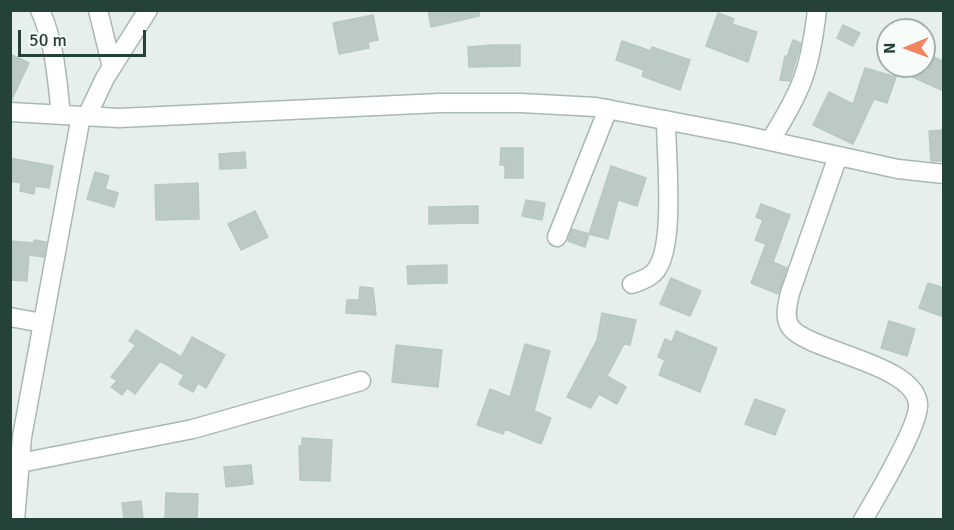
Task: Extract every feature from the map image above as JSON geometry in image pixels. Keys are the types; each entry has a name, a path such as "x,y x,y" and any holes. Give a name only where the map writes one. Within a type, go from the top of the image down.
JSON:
{"street":[{"path":"40,10 46,24 55,61 61,115"},
{"path":"98,10 112,67"},
{"path":"15,519 20,463 42,323 84,116 148,10"},
{"path":"770,141 797,99 807,72 817,10"},
{"path":"10,112 119,118 288,112 440,103 521,103 608,109 898,169 944,174"},
{"path":"557,237 608,109"},
{"path":"632,284 649,278 658,267 664,250 667,215 666,120"},
{"path":"838,156 790,293 786,309 788,321 792,329 804,336 873,364 906,384 915,392 918,404 910,429 863,519"},
{"path":"10,317 42,323"},
{"path":"20,463 194,429 361,381"}],"building":[{"path":"428,10 479,10 479,16 431,27"},
{"path":"718,13 734,19 732,24 757,32 748,62 706,46"},
{"path":"373,15 378,40 368,42 369,48 339,54 333,23"},
{"path":"843,25 860,33 853,46 837,38"},
{"path":"793,40 801,43 790,81 780,80 785,56 787,57"},
{"path":"622,41 651,51 652,47 690,60 680,90 642,76 644,70 616,60"},
{"path":"520,45 520,66 469,67 468,47"},
{"path":"10,54 29,63 11,101 10,101"},
{"path":"936,58 944,62 944,91 915,78 936,78"},
{"path":"865,68 876,71 876,78 896,78 887,103 874,99 853,144 813,125 829,92 853,104"},
{"path":"944,130 944,161 931,161 929,131"},
{"path":"501,148 523,148 523,178 505,178 505,165 500,165"},
{"path":"245,152 246,168 220,169 219,154"},
{"path":"10,158 53,166 49,188 35,186 34,194 20,191 21,183 10,181"},
{"path":"611,166 646,178 637,206 618,200 608,239 589,234"},
{"path":"95,172 109,176 105,189 118,193 114,207 87,199"},
{"path":"198,183 199,219 156,220 155,185"},
{"path":"526,200 545,203 542,220 522,216"},
{"path":"761,204 790,215 773,262 787,268 778,294 751,283 766,244 755,240 763,220 756,217"},
{"path":"478,206 478,223 429,224 429,207"},
{"path":"255,211 268,237 241,250 228,224"},
{"path":"572,229 589,234 585,247 568,241"},
{"path":"34,240 46,242 44,257 29,255 27,281 10,280 10,241 34,243"},
{"path":"447,265 447,283 408,284 407,266"},
{"path":"671,278 701,291 690,316 660,304"},
{"path":"928,283 944,288 944,317 919,308"},
{"path":"360,287 373,288 376,315 346,313 347,300 359,300"},
{"path":"602,313 636,320 630,345 624,344 607,376 626,387 617,404 599,394 591,408 567,397 597,340"},
{"path":"889,321 915,329 907,356 881,348"},
{"path":"136,330 181,357 192,337 225,355 206,388 198,383 193,392 179,384 184,375 160,361 135,394 127,388 122,395 111,387 117,381 111,377 136,345 129,341"},
{"path":"676,331 717,348 700,392 659,375 665,360 658,357 665,339 672,342"},
{"path":"525,344 550,351 534,411 551,418 541,444 505,429 503,434 477,425 490,389 510,397"},
{"path":"396,345 442,350 438,387 392,382"},
{"path":"755,399 785,410 775,435 745,424"},
{"path":"302,438 332,440 330,481 300,480 299,446 302,446"},
{"path":"251,465 253,484 226,487 224,467"},
{"path":"166,493 198,494 197,519 165,519"},
{"path":"141,501 143,519 124,519 122,503"}]}
